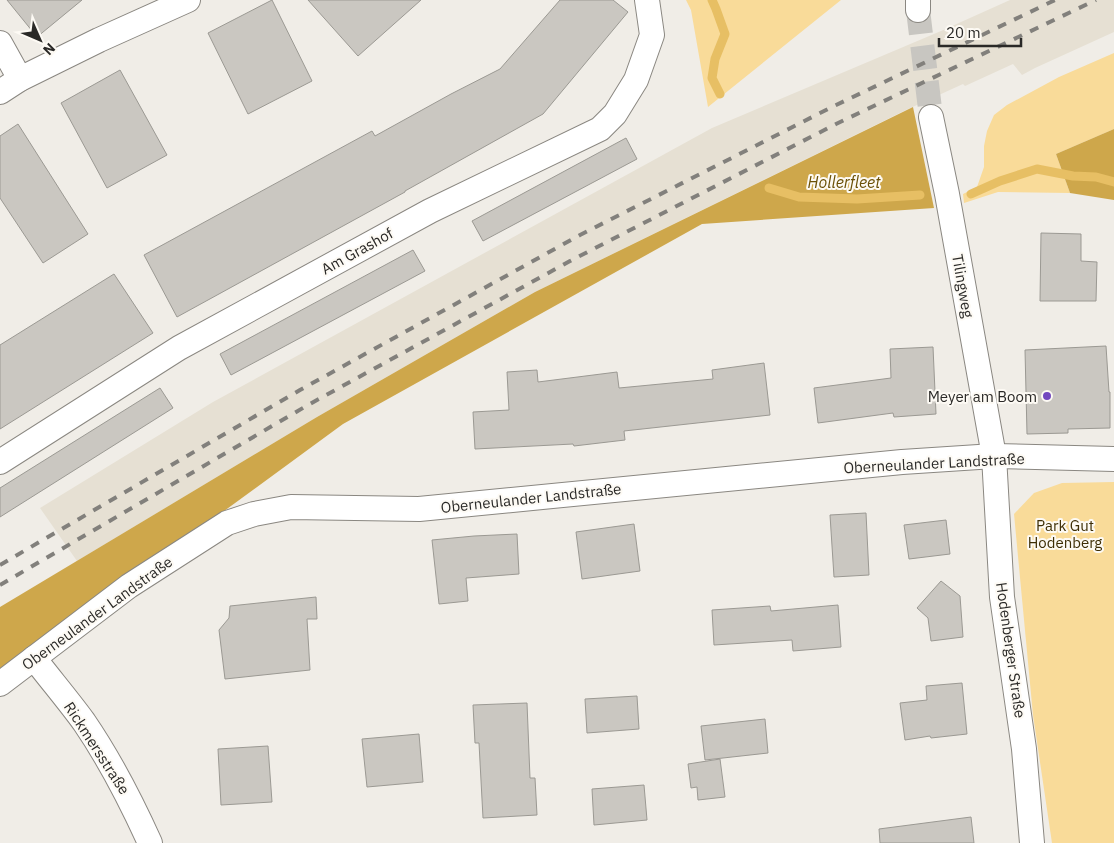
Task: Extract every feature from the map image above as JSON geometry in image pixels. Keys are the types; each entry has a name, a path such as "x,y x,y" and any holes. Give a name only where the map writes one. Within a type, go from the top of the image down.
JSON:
{"street":[{"path":"0,92 20,79 188,0"},
{"name":"Am Grashof","path":"0,462 179,348 430,211 600,128 615,114 636,80 652,35 647,0"},
{"path":"0,43 20,79"},
{"name":"Tilingweg","path":"931,117 994,456"},
{"name":"Oberneulander Landstraße","path":"0,684 128,586 227,522 254,514 291,507 419,509 902,462 994,456 1114,459"},
{"name":"Hodenberger Straße","path":"994,456 1002,598 1024,749 1032,843"},
{"name":"Rickmersstraße","path":"34,658 83,721 110,764 132,804 150,843"}],"shaded area":[{"path":"1010,0 1114,0 1114,32 1022,75 1013,64 965,86 963,84 906,110 535,292 317,417 77,561 40,508 213,402 712,128"},
{"path":"913,107 934,208 702,224 343,424 0,675 0,607 317,417 535,292"},
{"path":"1114,129 1114,200 1070,193 1056,154"}],"green space":[{"path":"686,0 841,0 708,107 691,10"},
{"path":"1114,53 1114,129 1056,154 1070,193 998,192 964,203 963,194 977,187 984,167 984,146 987,131 994,115 1007,105 1059,77"},
{"name":"Park Gut Hodenberg","path":"1114,482 1114,843 1052,843 1033,715 1014,514 1034,493 1062,483"}],"building":[{"path":"7,0 82,0 37,37"},
{"path":"272,0 312,81 248,114 208,33"},
{"path":"308,0 421,0 358,56"},
{"path":"560,0 613,0 628,12 543,114 177,317 144,255 372,131 375,136 500,69"},
{"path":"120,70 167,155 107,188 61,103"},
{"path":"18,124 88,234 43,263 0,198 0,136"},
{"path":"626,138 637,159 483,241 472,221"},
{"path":"1041,233 1081,234 1081,261 1097,262 1096,301 1040,301"},
{"path":"413,250 425,271 231,375 220,354"},
{"path":"114,274 153,333 0,429 0,345"},
{"path":"1106,346 1110,392 1110,428 1068,429 1068,433 1027,434 1025,350"},
{"path":"933,347 936,414 894,417 893,413 818,423 814,388 891,378 890,349"},
{"path":"764,363 770,415 624,431 625,440 574,446 573,444 475,449 473,412 509,410 507,372 537,370 538,382 617,372 619,388 713,379 712,370"},
{"path":"160,388 173,408 0,517 0,488"},
{"path":"866,513 869,575 834,577 830,515"},
{"path":"946,520 950,554 909,559 904,525"},
{"path":"634,524 640,571 582,579 576,532"},
{"path":"517,534 519,574 466,578 468,601 439,604 432,540"},
{"path":"941,581 960,596 963,637 931,641 928,618 917,608"},
{"path":"316,597 317,619 307,619 310,670 225,679 219,630 229,618 230,606"},
{"path":"838,605 841,647 793,651 792,640 714,645 712,610 770,606 771,611"},
{"path":"962,683 967,734 931,738 930,736 905,740 900,703 927,700 926,686"},
{"path":"637,696 639,729 587,733 585,699"},
{"path":"527,703 530,778 535,778 537,815 483,818 479,743 475,743 473,705"},
{"path":"765,719 768,753 705,760 701,726"},
{"path":"419,734 423,782 367,787 362,739"},
{"path":"268,746 272,802 221,805 218,749"},
{"path":"720,759 725,797 698,800 697,787 691,788 688,764"},
{"path":"644,785 647,820 594,825 592,789"},
{"path":"971,817 974,843 880,843 879,829"}],"waterway":[{"name":"Hollerfleet","path":"712,0 725,34 715,59 712,78 720,94"},
{"name":"Hollerfleet","path":"971,194 1000,181 1037,169 1073,176 1096,177 1114,182"},
{"name":"Hollerfleet","path":"769,188 799,197 857,199 920,195"}],"tunnel":[{"path":"918,10 931,117"}],"railway":[{"path":"0,565 300,390 580,235 830,108 1055,0"},
{"path":"0,585 308,405 570,261 836,124 1096,0"}],"place":[{"name":"Meyer am Boom","path":"1047,396"}]}
